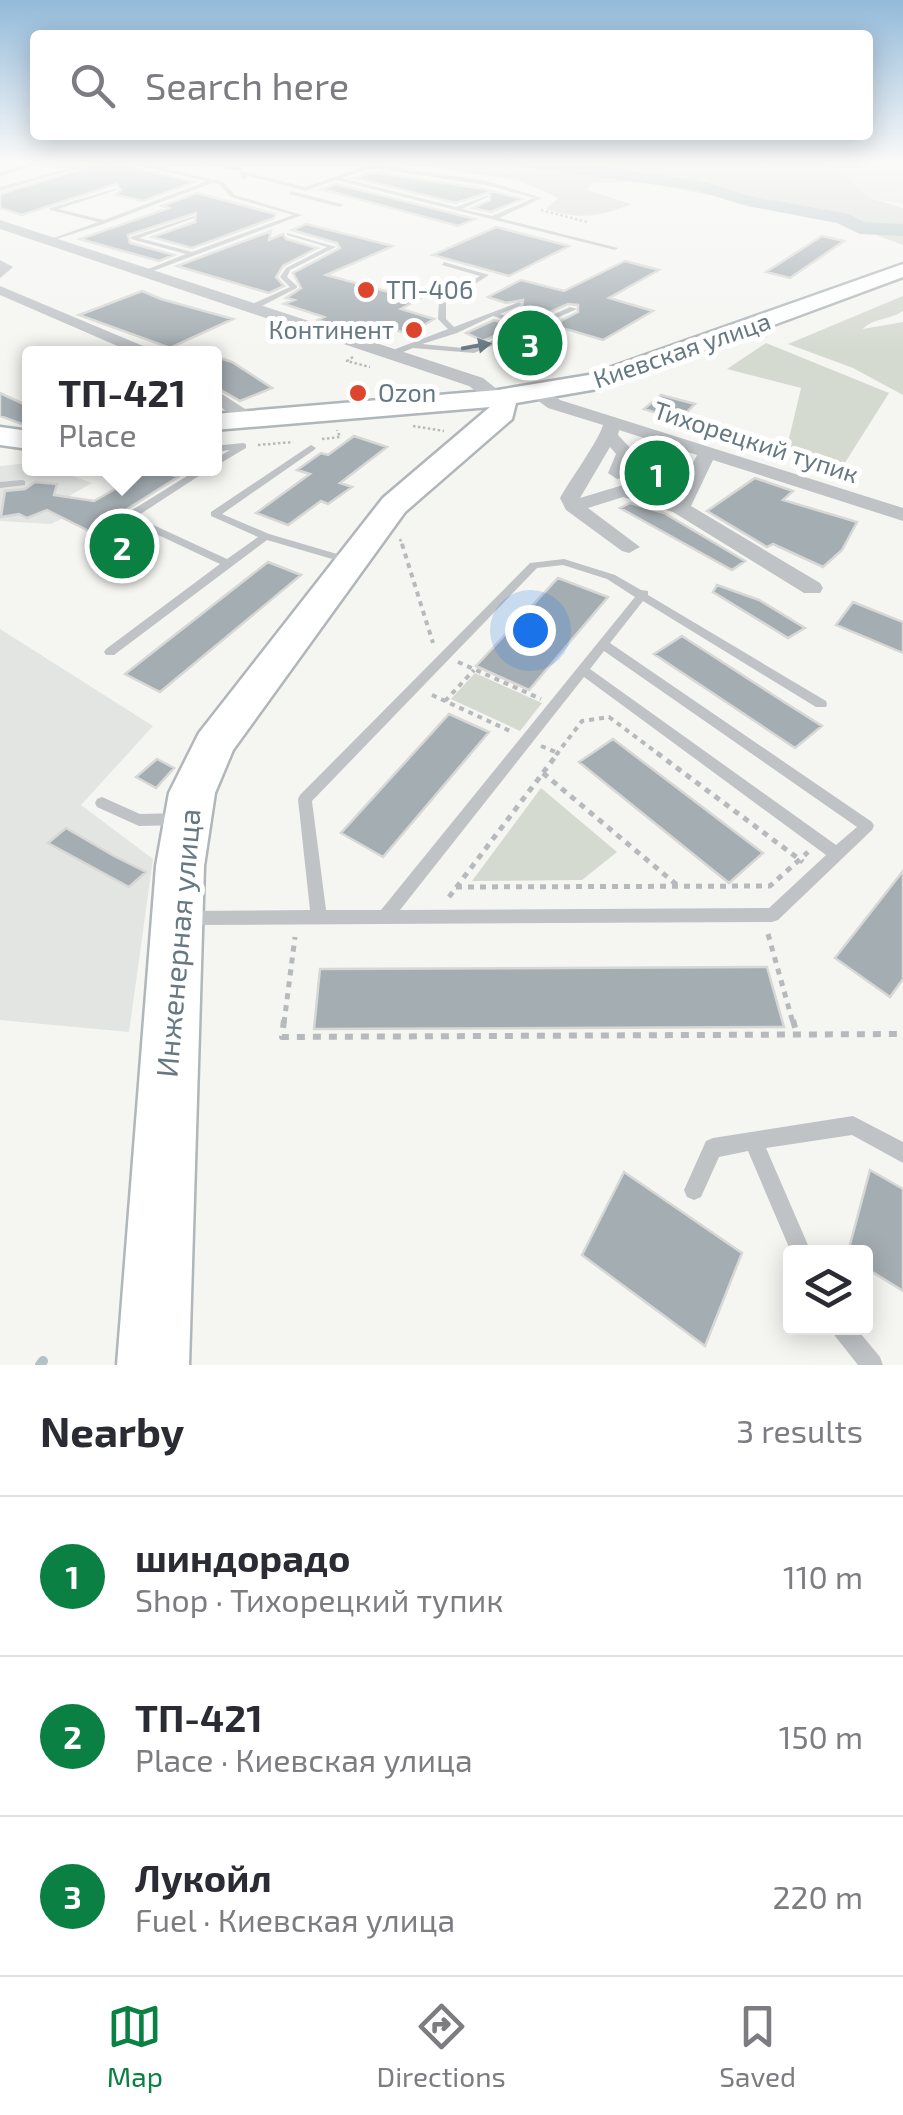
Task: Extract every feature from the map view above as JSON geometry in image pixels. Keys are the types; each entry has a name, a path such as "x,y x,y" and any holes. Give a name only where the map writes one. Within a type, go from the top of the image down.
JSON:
{"main road":[{"name":"Киевская улица","path":"222,421 539,393 631,370 903,270"},
{"name":"Инженерная улица","path":"153,1365 180,866 192,792 214,744 350,561 416,483 502,413 504,405 498,398"}],"street":[{"path":"0,224 388,356 476,382 498,398"},
{"path":"0,264 6,267 0,274"},
{"path":"0,290 131,346"},
{"name":"Тихорецкий тупик","path":"539,393 554,404 611,429 708,452 903,515"},
{"path":"222,400 247,418"},
{"path":"617,473 626,453 611,429 570,498 573,506 629,547"},
{"path":"680,508 708,452"},
{"path":"573,506 623,491 680,508 812,588"}],"lane":[{"path":"53,240 99,224"},
{"path":"171,224 133,238 192,254"},
{"path":"145,272 277,224"},
{"path":"516,224 615,248"},
{"path":"250,308 295,288 284,277 288,269 333,247 289,234"},
{"path":"444,264 486,274 442,302 442,319 454,331"},
{"path":"388,356 519,304"},
{"path":"415,346 474,351 573,309"},
{"path":"496,315 535,327"},
{"path":"222,448 243,446 222,459"},
{"path":"311,448 215,514 266,536 350,561"},
{"path":"195,476 128,517 228,564"},
{"path":"0,484 22,483"},
{"path":"110,652 266,536"},
{"path":"319,917 305,798 534,565 578,564 644,593 821,704"},
{"path":"384,917 644,593"},
{"path":"178,918 772,915 867,826 603,644"},
{"path":"583,670 837,854"},
{"path":"102,803 139,820 188,819"},
{"path":"694,1190 712,1148 853,1125 903,1153"},
{"path":"753,1141 798,1245"},
{"path":"848,1335 872,1365"}],"path":[{"path":"396,524 430,642 474,670 554,705"},
{"path":"445,701 474,670"},
{"path":"414,687 558,753"},
{"path":"434,917 582,721 609,717 818,872"},
{"path":"543,773 678,887"},
{"path":"456,888 770,886 819,841"},
{"path":"762,915 797,1034"},
{"path":"298,917 282,1037 903,1034"}],"shaded area":[{"path":"846,224 903,224 903,245"},
{"path":"903,296 903,311 863,329 903,322 903,395 853,368 788,344"},
{"path":"766,343 889,393 841,469 786,451 801,388 727,369"},
{"path":"22,464 22,476 72,476 92,483 62,500 79,510 51,524 0,521 0,466"},
{"path":"0,629 153,726 81,805 153,859 129,1032 0,1020"},
{"path":"475,673 542,703 520,731 451,699"},
{"path":"541,788 617,852 582,880 472,881"}],"building":[{"path":"124,224 163,224 128,235 130,243 174,255 159,261 80,239"},
{"path":"190,224 258,224 192,248 152,237"},
{"path":"306,224 393,246 326,275 392,293 408,284 433,291 401,309 434,319 409,334 378,325 368,331 348,325 342,328 318,320 324,317 284,304 294,300 286,298 301,288 293,273 340,248 337,243 292,230"},
{"path":"496,227 569,246 509,276 433,255"},
{"path":"271,231 269,240 283,234 286,239 317,248 283,266 276,277 284,286 269,293 177,266"},
{"path":"822,236 844,241 790,278 766,272"},
{"path":"625,261 659,270 609,298 653,311 603,340 556,326 541,331 578,312 578,305 568,304 532,320 511,313 522,308 523,300 506,303 488,297 521,280 564,291"},
{"path":"142,291 233,319 174,346 164,346 79,315"},
{"path":"494,320 515,327 483,341 466,333"},
{"path":"222,359 272,388 240,401 222,391"},
{"path":"0,393 22,403 22,424 0,416"},
{"path":"661,395 695,404 679,420 644,409"},
{"path":"354,436 387,447 340,483 352,487 328,504 321,501 288,525 256,513 310,474 297,470"},
{"path":"650,452 687,461 666,494 628,483"},
{"path":"138,476 178,477 91,532 47,510 27,518 19,514 1,517 5,491 25,489 35,482 57,484 54,495 94,501"},
{"path":"755,478 793,491 783,500 857,522 842,550 823,567 773,544 767,547 707,511"},
{"path":"630,503 664,513 745,561 732,570 620,508"},
{"path":"116,532 148,548 128,560 96,544"},
{"path":"268,562 301,575 160,692 125,674"},
{"path":"558,578 608,597 529,690 476,666"},
{"path":"717,585 759,600 805,628 788,638 713,592"},
{"path":"853,602 903,622 903,653 836,625"},
{"path":"682,636 822,726 795,748 654,654"},
{"path":"449,714 489,732 383,857 341,833"},
{"path":"613,739 763,853 729,883 579,762"},
{"path":"157,759 174,768 156,788 136,777"},
{"path":"66,828 146,872 129,887 48,843"},
{"path":"903,871 903,979 890,997 835,958"},
{"path":"767,967 784,1027 314,1029 320,969"},
{"path":"870,1170 903,1189 903,1291 873,1272 873,1245 850,1245"},
{"path":"624,1172 742,1253 705,1346 582,1255"}],"waterway":[{"path":"852,224 860,228 903,230"},
{"path":"40,1365 43,1361"}],"place":[{"name":"ТП-406","path":"366,290"},
{"name":"Континент","path":"414,330"},
{"name":"Лукойл","path":"530,343"},
{"name":"Ozon","path":"358,393"},
{"name":"шиндорадо","path":"657,473"},
{"name":"ТП-421","path":"122,546"}]}
